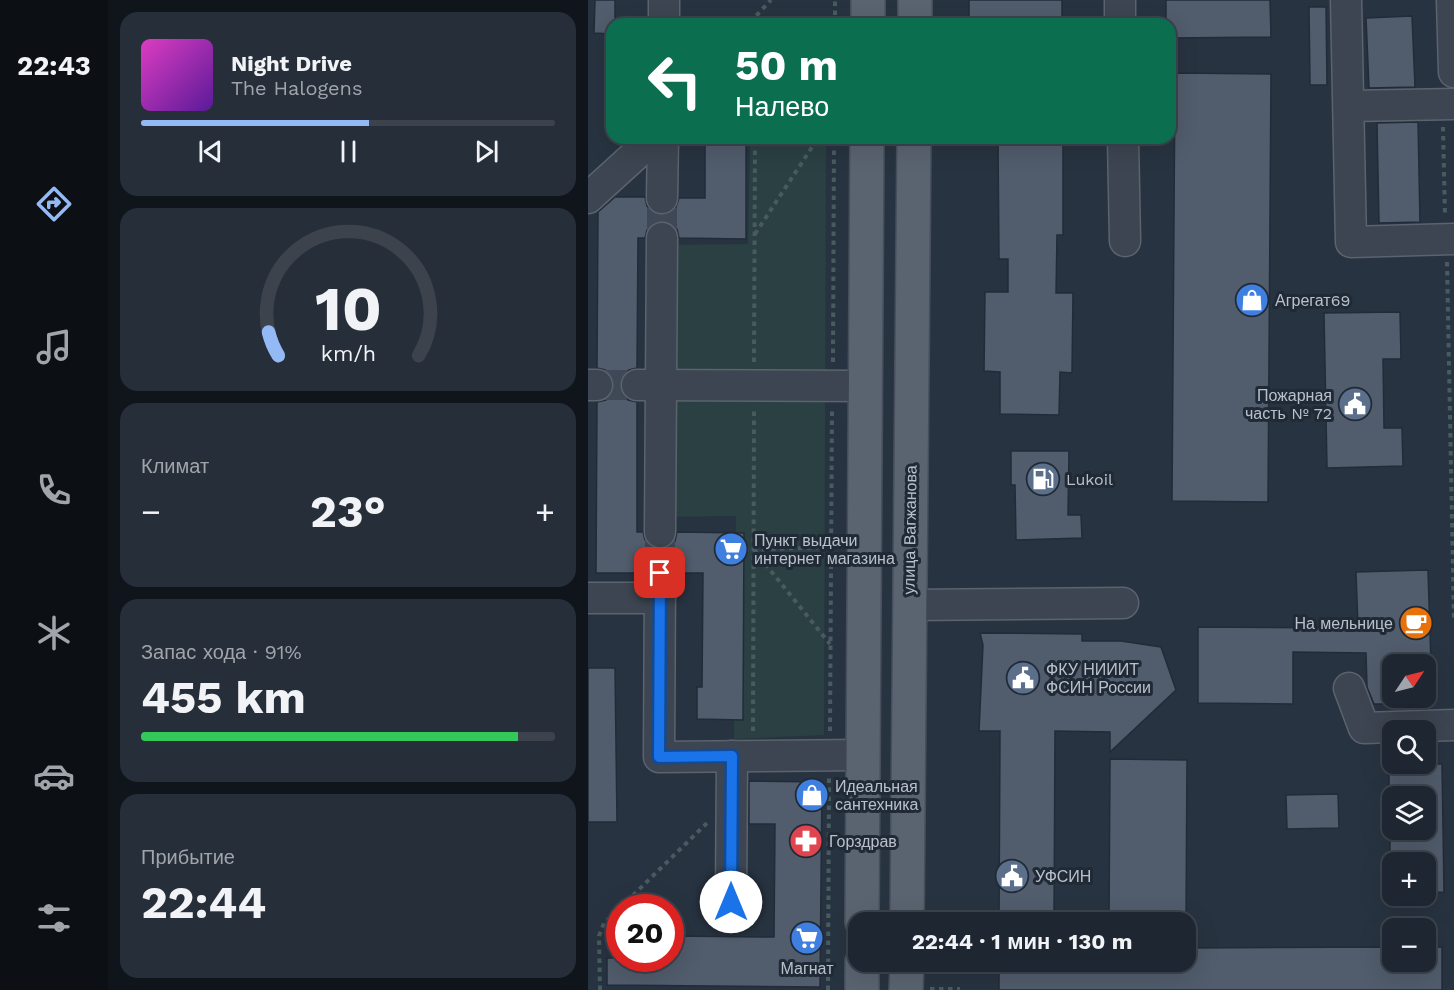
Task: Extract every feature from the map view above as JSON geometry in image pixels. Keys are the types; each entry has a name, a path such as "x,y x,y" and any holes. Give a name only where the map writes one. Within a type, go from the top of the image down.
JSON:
{"main road":[{"path":"868,0 868,18"},
{"path":"915,0 915,18"},
{"path":"862,912 867,144"},
{"name":"улица Вагжанова","path":"907,912 914,144"},
{"path":"862,972 862,990"},
{"path":"911,972 918,989"}],"street":[{"path":"664,0 664,18"},
{"path":"1120,0 1120,18"},
{"path":"1346,0 1351,242 1450,239"},
{"path":"1452,0 1454,72"},
{"path":"1348,106 1454,104"},
{"path":"588,198 647,144"},
{"path":"662,198 663,144"},
{"path":"1123,144 1125,241"},
{"path":"660,532 649,385 662,238"},
{"path":"649,385 866,386"},
{"path":"588,598 660,585 659,757 863,755"},
{"path":"910,605 1123,603"},
{"path":"1349,688 1364,728 1454,725"},
{"path":"731,902 732,800 742,756"}],"path":[{"path":"755,18 771,0"},
{"path":"835,0 835,18"},
{"path":"742,756 753,549 755,144"},
{"path":"755,235 814,144"},
{"path":"828,990 834,144"},
{"path":"1450,239 1454,621"},
{"path":"744,550 831,547"},
{"path":"753,549 831,645"},
{"path":"635,894 732,800"},
{"path":"600,990 599,936 606,921"},
{"path":"918,989 960,989"}],"green space":[{"path":"750,144 826,144 824,735 734,739 736,516 657,517 660,245 748,244"}],"building":[{"path":"595,0 615,0 615,18 606,18 606,34 594,33"},
{"path":"969,0 1062,0 1062,18 969,18"},
{"path":"1166,0 1270,0 1271,37 1176,38 1176,18 1166,18"},
{"path":"1309,7 1326,7 1327,85 1310,85"},
{"path":"1412,16 1415,87 1369,88 1366,18"},
{"path":"1176,73 1271,74 1268,502 1172,501"},
{"path":"1418,122 1420,222 1379,223 1377,123"},
{"path":"705,144 746,144 746,239 679,238 677,229 663,221 653,223 647,230 645,238 638,238 637,368 629,370 622,376 620,386 628,400 637,402 637,532 643,532 645,540 651,547 660,549 669,547 675,541 677,532 744,533 743,720 697,719 697,687 702,687 703,573 677,573 675,564 669,558 661,556 651,558 645,565 643,573 596,573 597,402 606,400 612,394 614,386 612,376 605,370 597,368 598,212 615,197 645,197 647,206 653,212 662,215 670,213 676,207 679,198 705,198"},
{"path":"998,144 1063,144 1063,235 1057,235 1056,293 1073,293 1072,373 1060,372 1059,415 1000,414 1000,372 984,371 985,292 1008,292 1008,259 999,259"},
{"name":"Пожарная часть № 72","path":"1400,312 1401,359 1383,359 1384,428 1402,428 1403,466 1327,468 1324,313"},
{"path":"1011,451 1069,451 1068,515 1081,515 1082,538 1016,540 1015,485 1011,485"},
{"path":"1428,570 1431,654 1382,654 1382,704 1374,704 1367,687 1366,653 1293,652 1293,704 1198,703 1198,627 1358,628 1356,572"},
{"path":"980,633 1082,634 1082,641 1121,641 1161,647 1176,690 1110,752 1110,732 1055,731 1054,912 999,912 1000,731 979,731 983,645"},
{"path":"588,668 615,668 617,822 588,822"},
{"path":"1110,759 1187,760 1186,912 1109,912"},
{"path":"1436,764 1442,764 1444,892 1436,892 1436,852 1390,852 1390,840 1436,840 1436,786 1389,786 1389,774 1436,774"},
{"path":"749,781 822,782 820,987 607,985 607,972 684,972 684,936 774,937 775,824 749,824"},
{"path":"1338,794 1339,828 1287,829 1286,795"},
{"path":"1382,947 1382,972 1436,972 1436,947 1442,947 1442,990 999,990 999,972 1196,972 1196,948"}],"tunnel":[{"path":"662,198 662,238"},
{"path":"597,385 637,385"},
{"path":"660,532 660,573"}],"place":[{"name":"Агрегат69","path":"1252,300"},
{"name":"Пожарная часть № 72","path":"1355,404"},
{"name":"Lukoil","path":"1043,479"},
{"name":"Пункт выдачи интернет магазина","path":"731,549"},
{"name":"На мельнице","path":"1416,623"},
{"name":"ФКУ НИИИТ ФСИН России","path":"1023,678"},
{"name":"Идеальная сантехника","path":"812,795"},
{"name":"Горздрав","path":"806,841"},
{"name":"УФСИН","path":"1012,876"},
{"name":"Магнат","path":"807,938"}],"route":[{"path":"660,573 659,757 732,756 731,902"}]}
